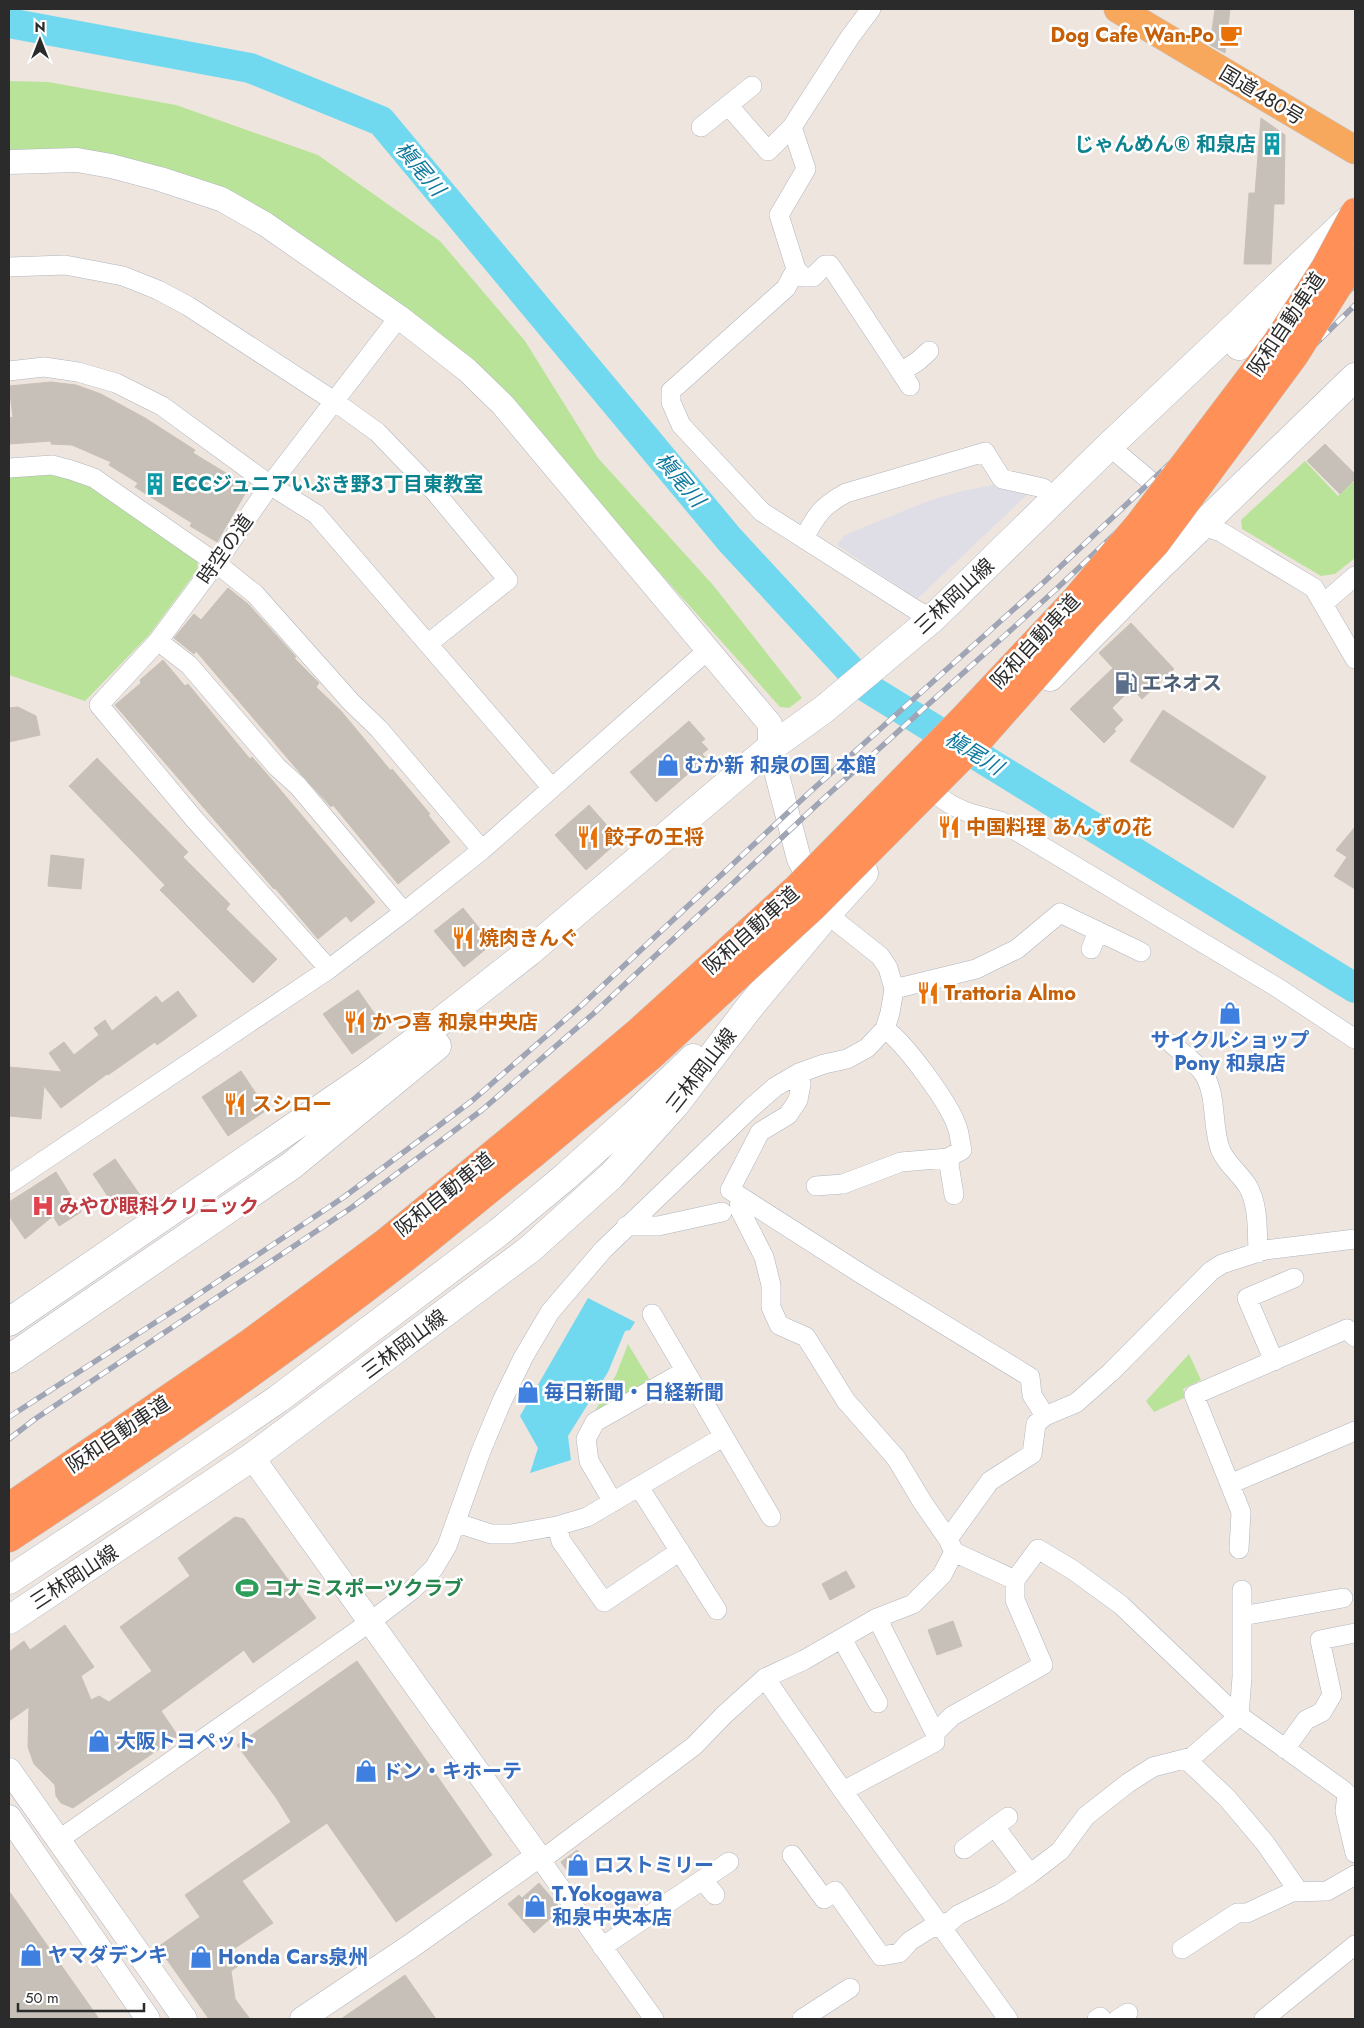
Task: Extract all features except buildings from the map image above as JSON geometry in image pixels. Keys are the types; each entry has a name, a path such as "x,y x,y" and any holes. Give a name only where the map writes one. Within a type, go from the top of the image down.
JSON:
{"highway":[{"name":"国道480号","path":"1118,9 1355,150"},
{"name":"阪和自動車道","path":"9,1538 97,1480 266,1362 400,1262 524,1145 638,1032 798,887 963,719 1074,600 1140,523 1277,342 1325,268 1355,213"},
{"name":"阪和自動車道","path":"9,1507 251,1342 386,1242 651,1056 813,906 979,740 1088,614 1156,543 1294,356 1354,250"}],"main road":[{"name":"三林岡山線","path":"9,1322 368,1076 418,1039 529,952 770,748 832,704 926,624 1109,446 1355,213"},
{"path":"1109,446 1130,442 1144,431 1354,250"},
{"path":"1291,438 1325,393 1355,362"},
{"name":"三林岡山線","path":"9,1620 252,1457 530,1249 611,1176 675,1105 748,1009 827,914 941,789 1026,700 1355,377"},
{"name":"三林岡山線","path":"9,1359 291,1166 497,997 529,952"},
{"name":"三林岡山線","path":"9,1580 278,1399 499,1232 566,1177 748,1009"}],"street":[{"path":"728,105 768,151 792,128 870,9"},
{"path":"701,127 752,86"},
{"path":"792,128 806,169 779,215 796,269 803,277 813,277 825,265 830,265 864,301 905,379 918,361 929,351"},
{"path":"9,162 77,160 103,164 160,179 221,199 265,224 399,317 467,370 503,405 770,724 770,748 799,860 827,914 880,956 888,968 894,989 885,1029 867,1048 847,1059 824,1064 799,1073 775,1087 626,1226 550,1312 524,1356 481,1451 447,1546 434,1568 412,1590 370,1622 58,1841"},
{"path":"9,267 65,265 123,276 158,290 188,306 334,401 377,432 435,492 508,580 429,643"},
{"path":"796,269 786,288 670,391 671,402 681,425 762,512 916,610 926,624"},
{"name":"時空の道","path":"329,969 195,820 98,705 158,641 216,563 270,485 399,317"},
{"path":"9,371 44,367 78,372 116,383 162,406 270,485 316,514 552,788"},
{"path":"1109,446 1203,526 1221,532 1314,588 1355,659"},
{"path":"804,538 817,515 827,504 846,493 985,452 1002,479 1043,488 1054,500"},
{"path":"9,468 52,465 94,478 216,563 254,594 276,617 352,702 379,729 482,850"},
{"path":"1323,604 1355,576"},
{"path":"158,641 189,666 277,766 298,786 404,912"},
{"path":"9,1184 329,969 404,912 482,850 708,649"},
{"path":"941,789 945,801 967,813 1000,821 1278,988 1355,1038"},
{"path":"894,989 976,970 981,957 1017,949 1032,948 1060,913 1141,952"},
{"path":"1091,949 1098,931"},
{"path":"816,1186 843,1184 901,1162 948,1158 962,1150 957,1126 940,1095 894,1035 885,1029"},
{"path":"1172,1044 1202,1071 1209,1083 1217,1139 1222,1153 1246,1184 1253,1197 1258,1252"},
{"path":"799,1073 801,1084 798,1100 788,1115 760,1132 730,1190 871,1280 1030,1376 1032,1395 1045,1416"},
{"path":"948,1158 954,1195"},
{"path":"739,1196 740,1210 764,1257 771,1285 771,1307 780,1325 806,1337 846,1401 896,1458 951,1545 1015,1580"},
{"path":"626,1226 658,1226 722,1212"},
{"path":"302,2019 411,1946 538,1856 548,1855 694,1746 731,1708 765,1678 804,1660 877,1618 913,1604 942,1575 951,1545 990,1481 1032,1454 1036,1424 1045,1416 1076,1402 1111,1372 1211,1271 1222,1264 1258,1252 1355,1239"},
{"path":"1274,1360 1247,1298 1279,1293 1294,1278"},
{"path":"652,1314 771,1517"},
{"path":"1234,1537 1241,1512 1194,1395 1347,1329 1355,1337"},
{"path":"613,1502 589,1461 586,1439 590,1430 595,1422 685,1371"},
{"path":"1230,1484 1355,1431"},
{"path":"456,1524 491,1534 504,1534 557,1526 587,1517 723,1437"},
{"path":"252,1457 654,2019"},
{"path":"638,1487 717,1610"},
{"path":"557,1526 561,1540 604,1602 680,1551"},
{"path":"935,1733 952,1716 1043,1664 1015,1600 1015,1580 1038,1549 1122,1606 1239,1716 1343,1790 1347,1794 1345,1811 1355,1853"},
{"path":"794,1866 818,1903 835,1891 864,1946 881,1956 899,1953 910,1941 929,1929 941,1925 1000,1894 1060,1851 1086,1816 1128,1783 1153,1767 1192,1757 1239,1716 1242,1590"},
{"path":"1242,1616 1343,1598"},
{"path":"843,1791 935,1742 935,1733 877,1618"},
{"path":"1285,1749 1306,1720 1322,1712 1332,1695 1320,1640 1355,1632"},
{"path":"842,1638 878,1703"},
{"path":"765,1678 843,1791 1008,2019"},
{"path":"1186,1759 1227,1798 1265,1843 1299,1892"},
{"path":"9,1770 185,2019"},
{"path":"9,1817 148,2019"},
{"path":"964,1849 1002,1822 1030,1874"},
{"path":"602,1947 653,1904 703,1880 729,1862"},
{"path":"1182,1949 1237,1913 1247,1913 1292,1892 1327,1891 1355,1875"},
{"path":"703,1880 715,1895"},
{"path":"1264,2019 1355,1945"},
{"path":"802,2019 831,2010 850,1988"},
{"path":"1097,2019 1100,2017 1102,2019"}],"shaded area":[{"path":"999,484 1032,490 917,599 837,545 845,535 928,501 962,491"}],"green space":[{"path":"9,81 48,82 176,105 318,155 440,241 525,341 598,458 713,585 802,698 789,708 780,707 507,402 245,206 169,169 110,158 9,154"},
{"path":"1305,461 1338,496 1355,480 1355,558 1335,574 1321,576 1242,529 1241,520"},
{"path":"55,473 89,485 197,559 198,569 149,635 85,701 9,675 9,475"},
{"path":"628,1344 651,1382 592,1416 616,1375"},
{"path":"1189,1354 1201,1380 1183,1389 1186,1397 1154,1412 1146,1401"}],"water":[{"path":"588,1298 635,1322 630,1330 625,1331 608,1372 568,1436 571,1460 530,1473 538,1448 520,1416"}],"waterway":[{"name":"槇尾川","path":"9,23 250,68 381,121 730,540 866,687 1355,988"}],"railway":[{"path":"9,1417 187,1302 344,1197 473,1100 583,1004 811,791 1043,583 1268,371 1355,285"},
{"path":"9,1439 35,1419 351,1208 482,1110 593,1014 821,801 1052,593 1278,381 1355,305"}],"place":[{"name":"Dog Cafe Wan-Po","path":"1231,35"},
{"name":"じゃんめん® 和泉店","path":"1272,144"},
{"name":"ECCジュニアいぶき野３丁目東教室","path":"155,484"},
{"name":"エネオス","path":"1126,683"},
{"name":"むか新 和泉の国 本館","path":"668,765"},
{"name":"中国料理 あんずの花","path":"949,827"},
{"name":"餃子の王将","path":"588,837"},
{"name":"焼肉きんぐ","path":"463,938"},
{"name":"Trattoria Almo","path":"928,993"},
{"name":"サイクルショップ Pony 和泉店","path":"1230,1013"},
{"name":"かつ喜 和泉中央店","path":"355,1022"},
{"name":"スシロー","path":"235,1104"},
{"name":"みやび眼科クリニック","path":"43,1206"},
{"name":"毎日新聞・日経新聞","path":"528,1392"},
{"name":"コナミスポーツクラブ","path":"247,1588"},
{"name":"大阪トヨペット","path":"99,1741"},
{"name":"ドン・キホーテ","path":"366,1771"},
{"name":"ロストミリー","path":"578,1865"},
{"name":"T.Yokogawa 和泉中央本店","path":"535,1906"},
{"name":"ヤマダデンキ","path":"31,1955"},
{"name":"Honda Cars泉州","path":"201,1957"}]}
